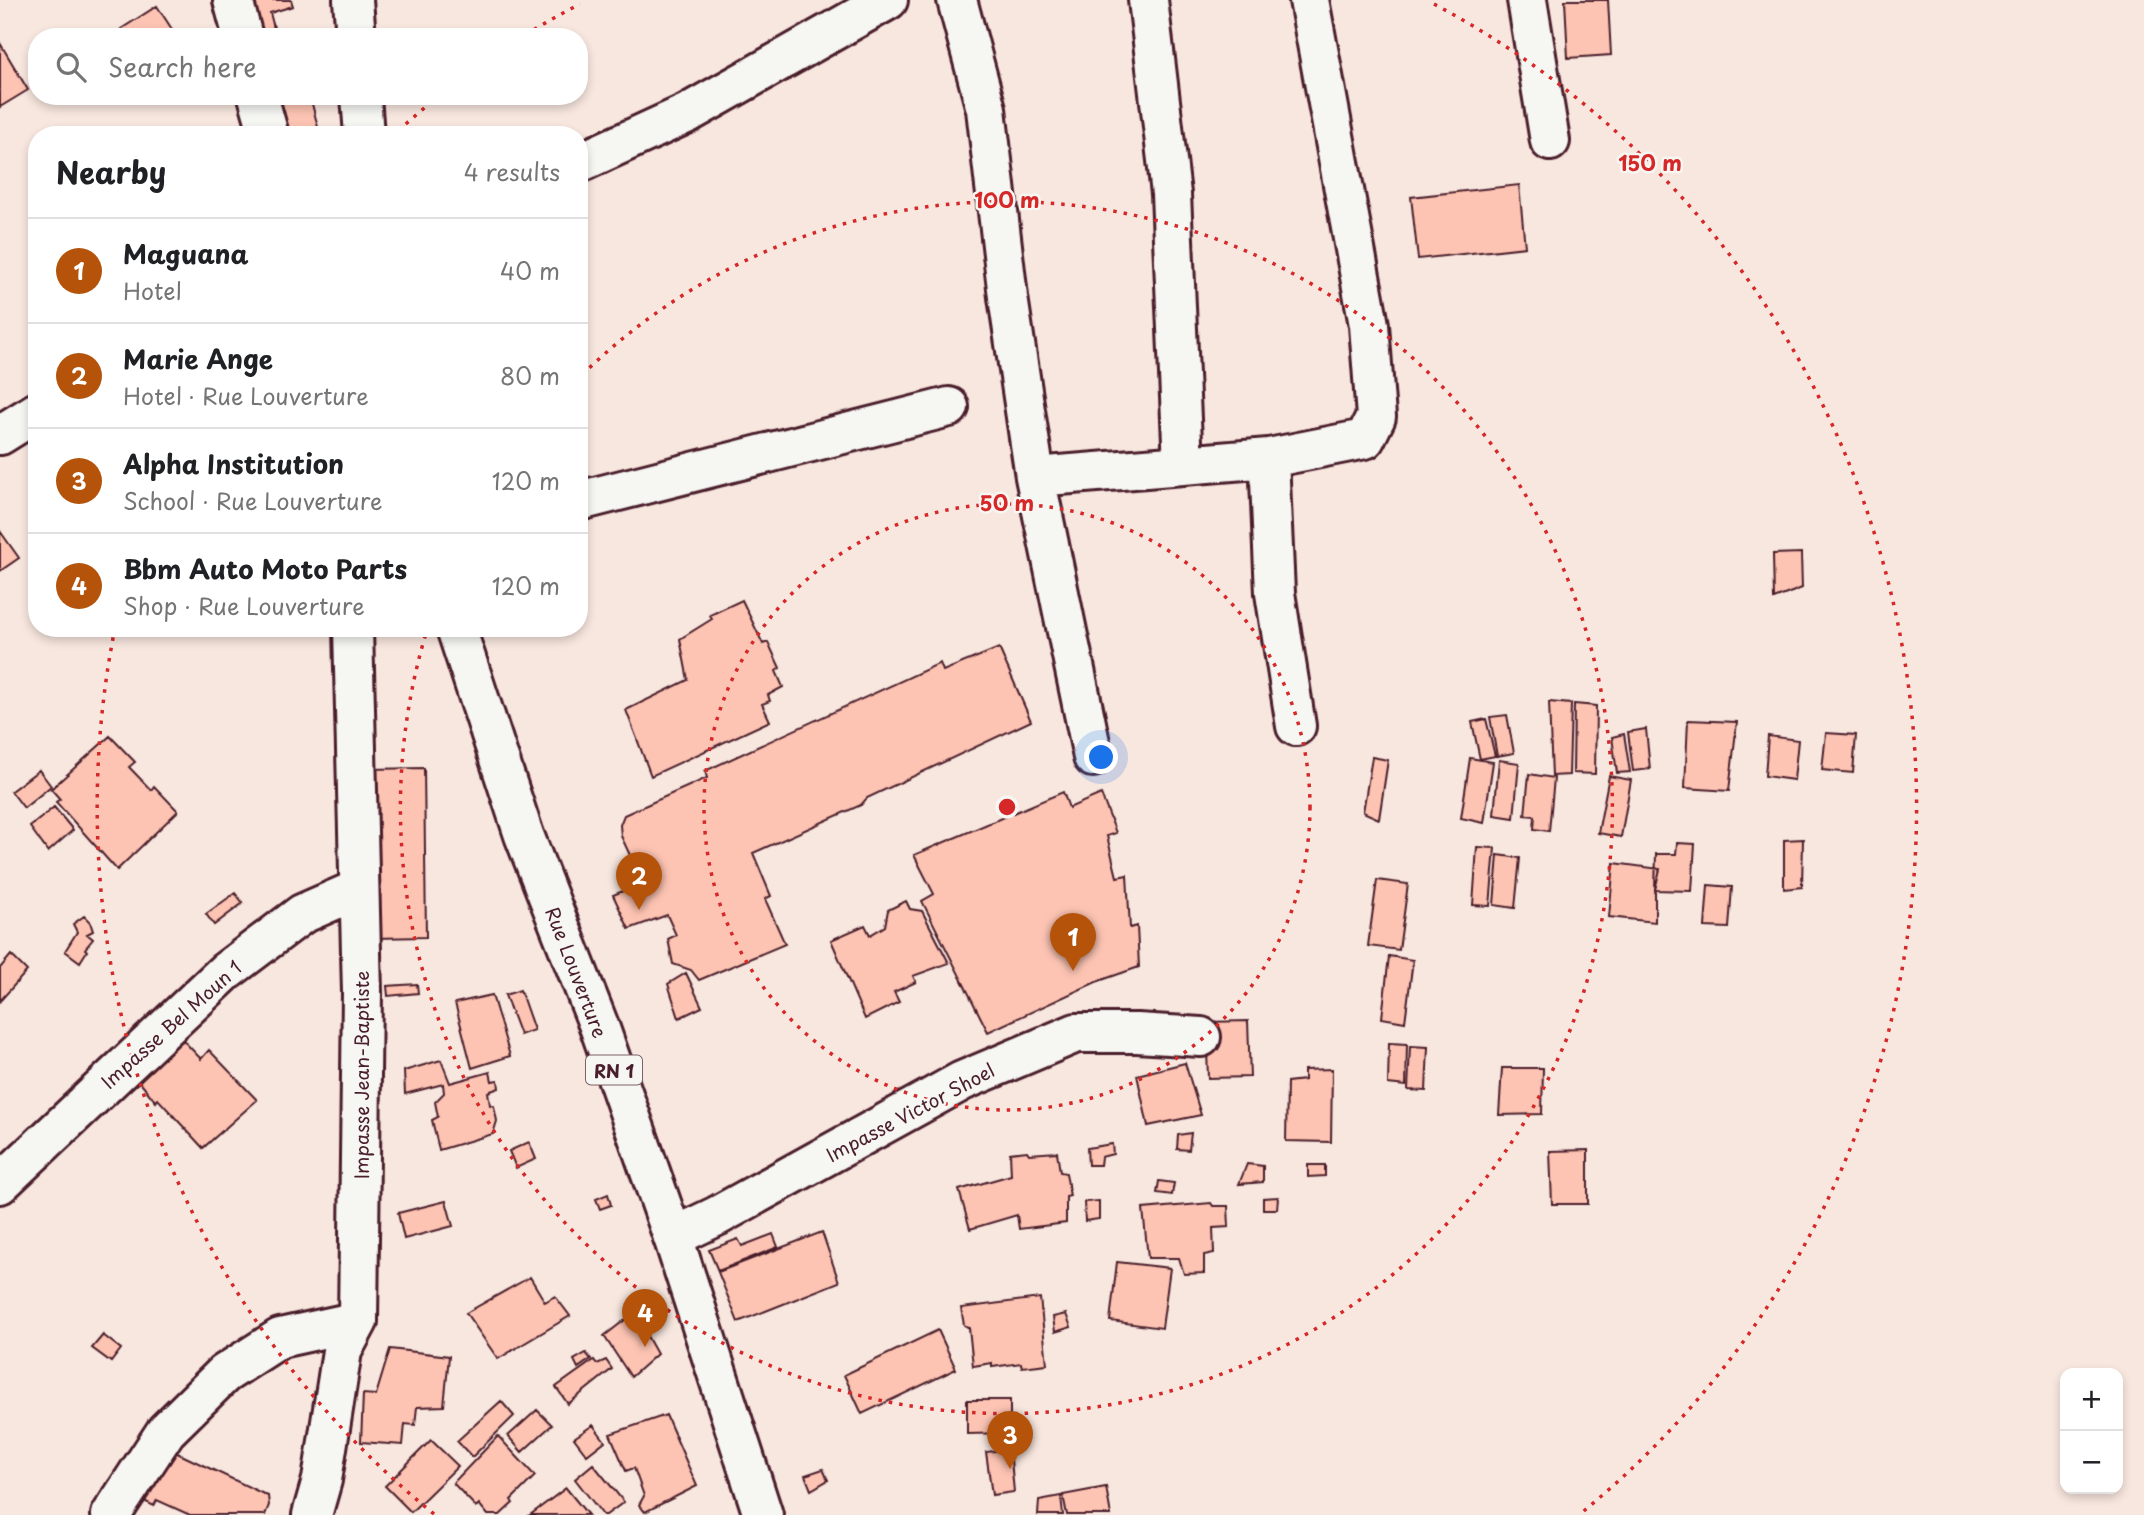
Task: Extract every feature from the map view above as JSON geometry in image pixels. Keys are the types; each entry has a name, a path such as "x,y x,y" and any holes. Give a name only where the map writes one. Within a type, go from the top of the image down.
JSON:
{"street":[{"path":"233,0 241,28"},
{"path":"353,0 355,28"},
{"path":"588,159 688,113 888,0"},
{"path":"957,0 986,109 1008,297 1035,477 1093,757"},
{"path":"1148,0 1171,194 1183,464"},
{"path":"1035,477 1269,458 1365,439 1376,417 1368,325 1310,0"},
{"path":"1527,0 1550,141"},
{"path":"261,105 266,126"},
{"path":"362,105 363,126"},
{"path":"588,499 949,407"},
{"path":"0,435 28,418"},
{"path":"1269,458 1275,593 1296,726"},
{"name":"Impasse Jean-Baptiste","path":"312,1515 322,1480 342,1351 358,1321 362,993 353,637"},
{"name":"Rue Louverture","path":"459,637 524,835 599,1026 673,1237 763,1515"},
{"name":"Impasse Bel Moun 1","path":"0,1184 225,972 302,914 359,889"},
{"name":"Impasse Victor Shoel","path":"673,1237 717,1216 961,1082 1076,1033 1201,1037"},
{"path":"110,1515 166,1431 224,1374 281,1338 358,1321"}],"building":[{"path":"243,0 291,0 293,6 270,13 274,28 250,28"},
{"path":"1565,0 1608,0 1611,55 1568,58"},
{"path":"157,6 171,28 123,28"},
{"path":"0,43 28,90 0,107"},
{"path":"271,105 312,105 318,126 277,126"},
{"path":"1519,185 1525,247 1418,259 1411,197"},
{"path":"0,531 19,558 0,571"},
{"path":"1801,553 1802,588 1774,599 1773,554"},
{"path":"742,600 763,644 768,642 780,668 776,671 783,687 768,695 770,701 762,704 770,721 651,776 626,710 688,680 680,639 712,619 710,615"},
{"path":"999,648 1031,721 867,798 861,805 753,853 771,896 765,899 785,944 699,980 691,970 673,964 668,939 676,935 667,915 629,929 613,895 648,881 645,867 634,864 621,836 620,825 624,815 707,778 705,771 940,663 943,671"},
{"path":"1549,702 1571,704 1569,775 1552,776"},
{"path":"1574,704 1596,706 1595,774 1573,773"},
{"path":"1507,715 1514,753 1497,756 1490,717"},
{"path":"1486,719 1495,756 1480,759 1472,722"},
{"path":"1688,720 1737,722 1729,791 1685,788"},
{"path":"1646,729 1650,769 1633,771 1628,732"},
{"path":"1826,733 1856,735 1853,773 1822,770"},
{"path":"1624,734 1630,772 1617,773 1612,737"},
{"path":"110,736 135,762 129,767 151,790 154,786 178,811 117,870 56,802 60,799 51,789"},
{"path":"1768,736 1798,740 1794,780 1765,776"},
{"path":"1372,757 1388,760 1379,819 1363,812"},
{"path":"1470,758 1493,762 1484,823 1461,818"},
{"path":"1499,760 1519,763 1514,818 1494,815"},
{"path":"424,768 426,937 373,938 369,769"},
{"path":"39,770 51,786 24,808 11,791"},
{"path":"1529,774 1554,778 1549,831 1534,829 1535,816 1525,815"},
{"path":"1609,776 1631,780 1621,837 1598,833"},
{"path":"1063,792 1069,808 1101,794 1116,833 1107,836 1117,877 1127,875 1130,928 1137,926 1139,967 1096,982 988,1032 922,901 934,894 914,855"},
{"path":"54,807 73,830 48,852 30,827"},
{"path":"1803,839 1802,887 1784,889 1784,840"},
{"path":"1677,843 1695,844 1692,891 1655,890 1656,854 1676,854"},
{"path":"1477,847 1495,848 1490,906 1473,905"},
{"path":"1498,855 1520,858 1515,908 1494,905"},
{"path":"1614,863 1660,869 1655,890 1655,922 1609,917"},
{"path":"1377,880 1408,884 1399,950 1368,946"},
{"path":"1708,885 1732,887 1729,928 1705,927"},
{"path":"235,893 243,903 214,925 206,914"},
{"path":"906,901 910,909 922,911 949,963 913,976 916,982 894,992 899,1002 865,1019 831,940 865,925 870,935 885,926 888,910"},
{"path":"84,916 93,931 87,934 93,939 80,962 65,951 77,932 73,924"},
{"path":"11,955 27,971 0,1001 0,968"},
{"path":"1389,956 1413,960 1405,1022 1382,1018"},
{"path":"686,973 702,1007 679,1018 668,984"},
{"path":"417,984 418,993 388,996 387,986"},
{"path":"520,990 534,1030 520,1035 505,995"},
{"path":"492,995 510,1056 472,1068 455,1003"},
{"path":"1248,1021 1250,1077 1208,1078 1206,1022"},
{"path":"179,1036 201,1059 209,1050 257,1100 203,1148 158,1099 156,1102 137,1079"},
{"path":"1389,1043 1407,1044 1406,1086 1388,1084"},
{"path":"1410,1046 1428,1047 1426,1091 1408,1090"},
{"path":"441,1060 450,1083 490,1072 492,1081 498,1080 499,1088 488,1092 497,1121 493,1134 439,1150 432,1120 438,1117 435,1102 444,1093 443,1084 405,1094 404,1071"},
{"path":"1185,1063 1201,1115 1148,1126 1137,1075"},
{"path":"1502,1068 1543,1068 1542,1114 1499,1115"},
{"path":"1332,1069 1331,1142 1286,1141 1287,1082 1304,1080 1304,1070"},
{"path":"1191,1133 1189,1150 1177,1149 1178,1135"},
{"path":"529,1142 536,1159 516,1168 509,1151"},
{"path":"1112,1144 1113,1154 1101,1157 1100,1165 1088,1165 1087,1148"},
{"path":"1588,1150 1588,1204 1552,1204 1550,1151"},
{"path":"1027,1151 1029,1154 1057,1152 1060,1172 1066,1173 1070,1196 1066,1197 1066,1223 1019,1229 1017,1215 970,1229 959,1190 1011,1175 1010,1153"},
{"path":"1247,1164 1263,1166 1263,1182 1239,1184"},
{"path":"1308,1165 1325,1165 1325,1176 1308,1177"},
{"path":"1159,1181 1174,1183 1172,1195 1157,1193"},
{"path":"608,1194 611,1205 600,1209 596,1199"},
{"path":"1278,1197 1277,1209 1263,1209 1263,1198"},
{"path":"446,1201 453,1226 404,1239 398,1213"},
{"path":"1099,1201 1099,1219 1085,1221 1084,1202"},
{"path":"1211,1203 1213,1206 1228,1206 1229,1227 1213,1228 1214,1253 1204,1255 1204,1273 1184,1274 1179,1258 1148,1258 1143,1209"},
{"path":"822,1232 839,1282 738,1322 718,1272"},
{"path":"773,1234 778,1247 718,1271 709,1250 738,1239 742,1246"},
{"path":"1117,1262 1170,1268 1162,1328 1110,1321"},
{"path":"530,1277 545,1302 555,1296 570,1316 498,1359 466,1313"},
{"path":"1040,1298 1047,1364 1022,1367 1021,1363 992,1367 992,1363 973,1366 969,1328 964,1325 961,1308"},
{"path":"634,1313 657,1354 631,1377 604,1336"},
{"path":"1066,1314 1071,1327 1055,1332 1053,1317"},
{"path":"938,1330 956,1369 862,1414 844,1375"},
{"path":"103,1335 121,1349 111,1362 92,1348"},
{"path":"390,1349 449,1356 444,1406 417,1407 415,1425 405,1424 403,1445 361,1442 363,1394 376,1395"},
{"path":"586,1353 591,1359 578,1368 574,1360"},
{"path":"594,1360 597,1364 606,1360 612,1369 568,1404 556,1387"},
{"path":"967,1400 1010,1400 1010,1433 967,1434"},
{"path":"501,1401 514,1416 472,1457 457,1441"},
{"path":"537,1410 552,1425 522,1452 508,1436"},
{"path":"666,1415 697,1486 645,1512 639,1505 644,1496 634,1468 626,1471 610,1434"},
{"path":"593,1425 605,1441 587,1455 574,1438"},
{"path":"498,1436 535,1476 500,1515 488,1515 479,1504 476,1507 453,1483"},
{"path":"431,1440 458,1466 411,1512 385,1486"},
{"path":"1010,1449 1014,1492 992,1495 986,1452"},
{"path":"171,1450 268,1496 269,1505 265,1515 190,1515 157,1500 154,1506 142,1500"},
{"path":"593,1464 624,1502 606,1515 603,1515 575,1479"},
{"path":"823,1469 828,1480 811,1490 805,1475"},
{"path":"1106,1487 1111,1515 1067,1515 1063,1495"},
{"path":"566,1488 588,1515 530,1515"},
{"path":"1061,1496 1063,1515 1038,1515 1039,1500"}],"place":[{"name":"Marie Ange","path":"639,910"},
{"name":"Maguana","path":"1073,971"},
{"name":"Bbm Auto Moto Parts","path":"645,1347"},
{"name":"Alpha Institution","path":"1010,1469"}]}
